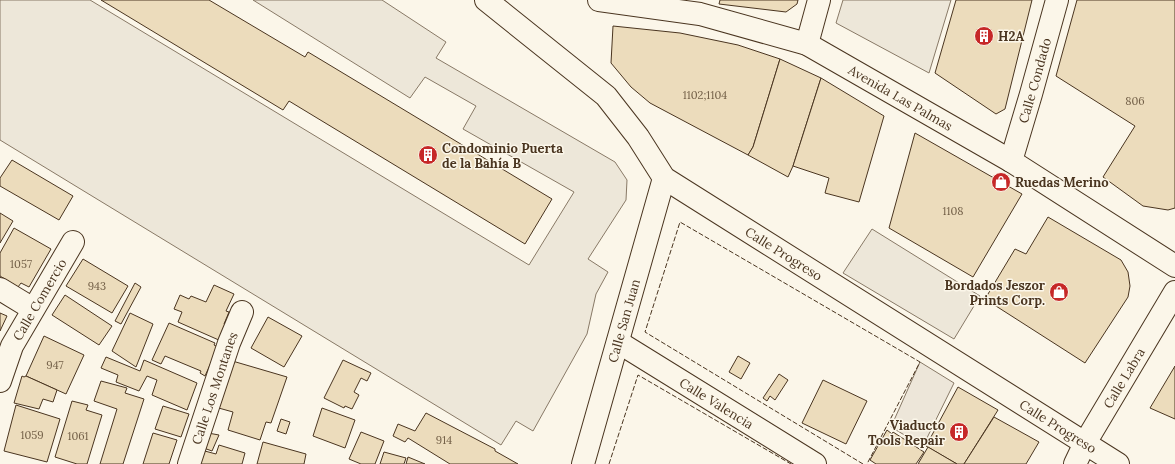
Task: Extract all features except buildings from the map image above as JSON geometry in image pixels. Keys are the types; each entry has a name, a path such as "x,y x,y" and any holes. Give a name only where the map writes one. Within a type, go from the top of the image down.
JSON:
{"street":[{"name":"Calle Progreso","path":"486,0 606,96 638,137 664,178 1118,464"},
{"name":"Avenida Las Palmas","path":"599,0 700,14 807,44 1011,161 1175,266"},
{"path":"807,44 819,0"},
{"name":"Calle Condado","path":"1011,161 1032,94 1057,0"},
{"name":"Calle San Juan","path":"583,464 664,178"},
{"name":"Calle Comercio","path":"0,381 12,346 73,242"},
{"path":"0,289 33,309"},
{"name":"Calle Labra","path":"1075,464 1175,292"},
{"name":"Calle Los Montanes","path":"190,464 229,343 242,312"},
{"name":"Calle Valencia","path":"618,342 815,464"}],"shaded area":[{"path":"0,0 90,0 529,265 574,192 463,129 476,106 425,77 410,98 253,0 382,0 446,42 436,58 615,162 627,180 626,200 588,259 608,272 596,294 587,334 533,431 516,421 501,445 0,140"},
{"path":"843,0 951,0 929,73 836,23"},
{"path":"872,229 980,296 954,339 843,273"},
{"path":"920,362 954,383 923,446 891,427"}],"fence":[{"path":"863,464 645,332 680,222 920,362 867,464"},
{"path":"609,464 638,375 791,464"}],"place":[{"name":"H2A","path":"984,36"},
{"name":"Condominio Puerta de la Bahía B","path":"428,155"},
{"name":"Ruedas Merino","path":"1001,182"},
{"name":"Bordados Jeszor Prints Corp.","path":"1059,292"},
{"name":"Viaducto Tools Repair","path":"959,432"}]}
